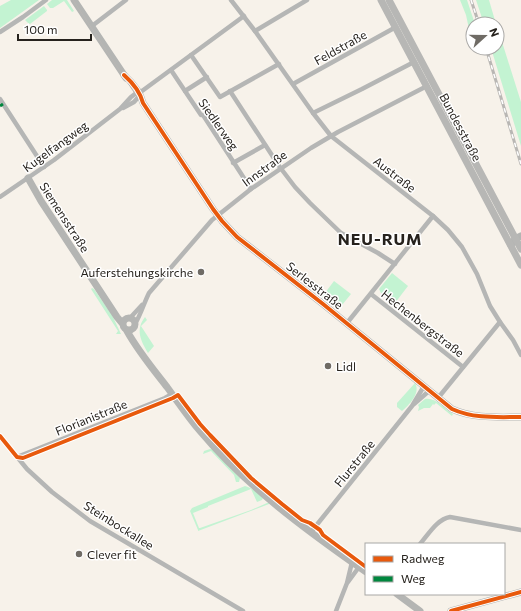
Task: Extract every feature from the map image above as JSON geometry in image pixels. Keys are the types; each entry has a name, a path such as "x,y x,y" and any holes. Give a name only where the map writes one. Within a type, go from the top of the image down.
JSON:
{"main road":[{"name":"Bundesstraße","path":"381,0 521,265"},
{"name":"Bundesstraße","path":"389,0 519,243"}],"street":[{"path":"0,32 46,0"},
{"name":"Serlesstraße","path":"74,0 124,75 140,95 218,215 237,237 452,408 468,415 521,417"},
{"path":"92,26 126,0"},
{"name":"Austraße","path":"231,0 331,136 434,216 448,230 464,250 477,274 490,306 513,340 521,355"},
{"path":"255,31 307,0"},
{"name":"Kugelfangweg","path":"0,197 44,167 244,16"},
{"name":"Feldstraße","path":"293,84 396,27"},
{"path":"191,55 220,97 279,64"},
{"path":"313,113 414,62"},
{"name":"Siedlerweg","path":"171,70 201,115 203,115 251,189"},
{"path":"185,91 207,77"},
{"name":"Innstraße","path":"129,324 140,316 143,304 149,294 212,220 218,215 251,189 310,148 427,86"},
{"path":"230,91 295,187 341,233 395,264"},
{"path":"0,99 44,167"},
{"path":"234,162 266,145"},
{"name":"Siemensstraße","path":"28,178 41,201 112,308 129,324 137,346 200,430 245,478 275,504 365,571"},
{"path":"347,324 434,216"},
{"path":"511,245 519,243"},
{"name":"Hechenbergstraße","path":"371,294 463,367"},
{"path":"438,398 500,322"},
{"name":"Flurstraße","path":"412,406 427,388"},
{"name":"Flurstraße","path":"311,532 427,388"},
{"name":"Florianistraße","path":"17,457 172,394"},
{"name":"Steinbockallee","path":"0,436 27,469 41,483 90,522 243,611"},
{"path":"421,543 440,521 444,518 450,517 521,530"},
{"path":"336,611 347,583 352,562"},
{"path":"347,583 359,567"},
{"path":"451,611 521,592"},
{"path":"398,595 420,611"}],"green space":[{"path":"11,0 39,0 0,28 0,6"},
{"path":"52,0 67,0 74,11 72,12 64,1 53,8 50,8 47,4"},
{"path":"460,0 467,0 472,16 466,15"},
{"path":"476,0 489,0 494,16 481,16"},
{"path":"44,6 47,11 30,24 25,20"},
{"path":"505,51 521,102 521,146 493,56 505,56"},
{"path":"392,273 408,286 395,303 381,293 379,289"},
{"path":"334,281 351,294 338,310 322,297"},
{"path":"92,288 112,315 121,334 116,334 118,331 91,289"},
{"path":"145,317 147,320 141,326 154,346 148,353 140,335 140,326"},
{"path":"415,383 415,395 411,402 402,411 397,407 397,403"},
{"path":"425,399 433,400 453,414 452,416 436,403 430,408 424,408 418,411 418,405"},
{"path":"212,449 240,478 239,482 236,482 234,475 211,451 203,454 204,451"},
{"path":"245,486 250,488 257,493 263,498 262,500 257,502 251,489 208,506 193,513 199,528 267,503 269,504 198,531 190,511 192,508"}],"tram line":[{"path":"73,0 212,209 221,222 236,237 448,407 465,415 474,417 521,419"}],"railway":[{"path":"471,0 476,16"},
{"path":"488,56 521,164"}],"cycle path":[{"path":"124,75 136,88 143,103 213,209 237,237 323,304 452,409 477,416 521,417"},
{"path":"0,436 17,457 23,458 178,395 200,424 251,478 302,520 310,523 320,530 323,535 365,566"},
{"path":"451,611 521,592"}],"place":[{"name":"Auferstehungskirche","path":"201,272"},
{"name":"Lidl","path":"328,366"},
{"name":"Clever fit","path":"79,554"}],"district":[{"name":"NEU-RUM","path":"380,238"}]}
